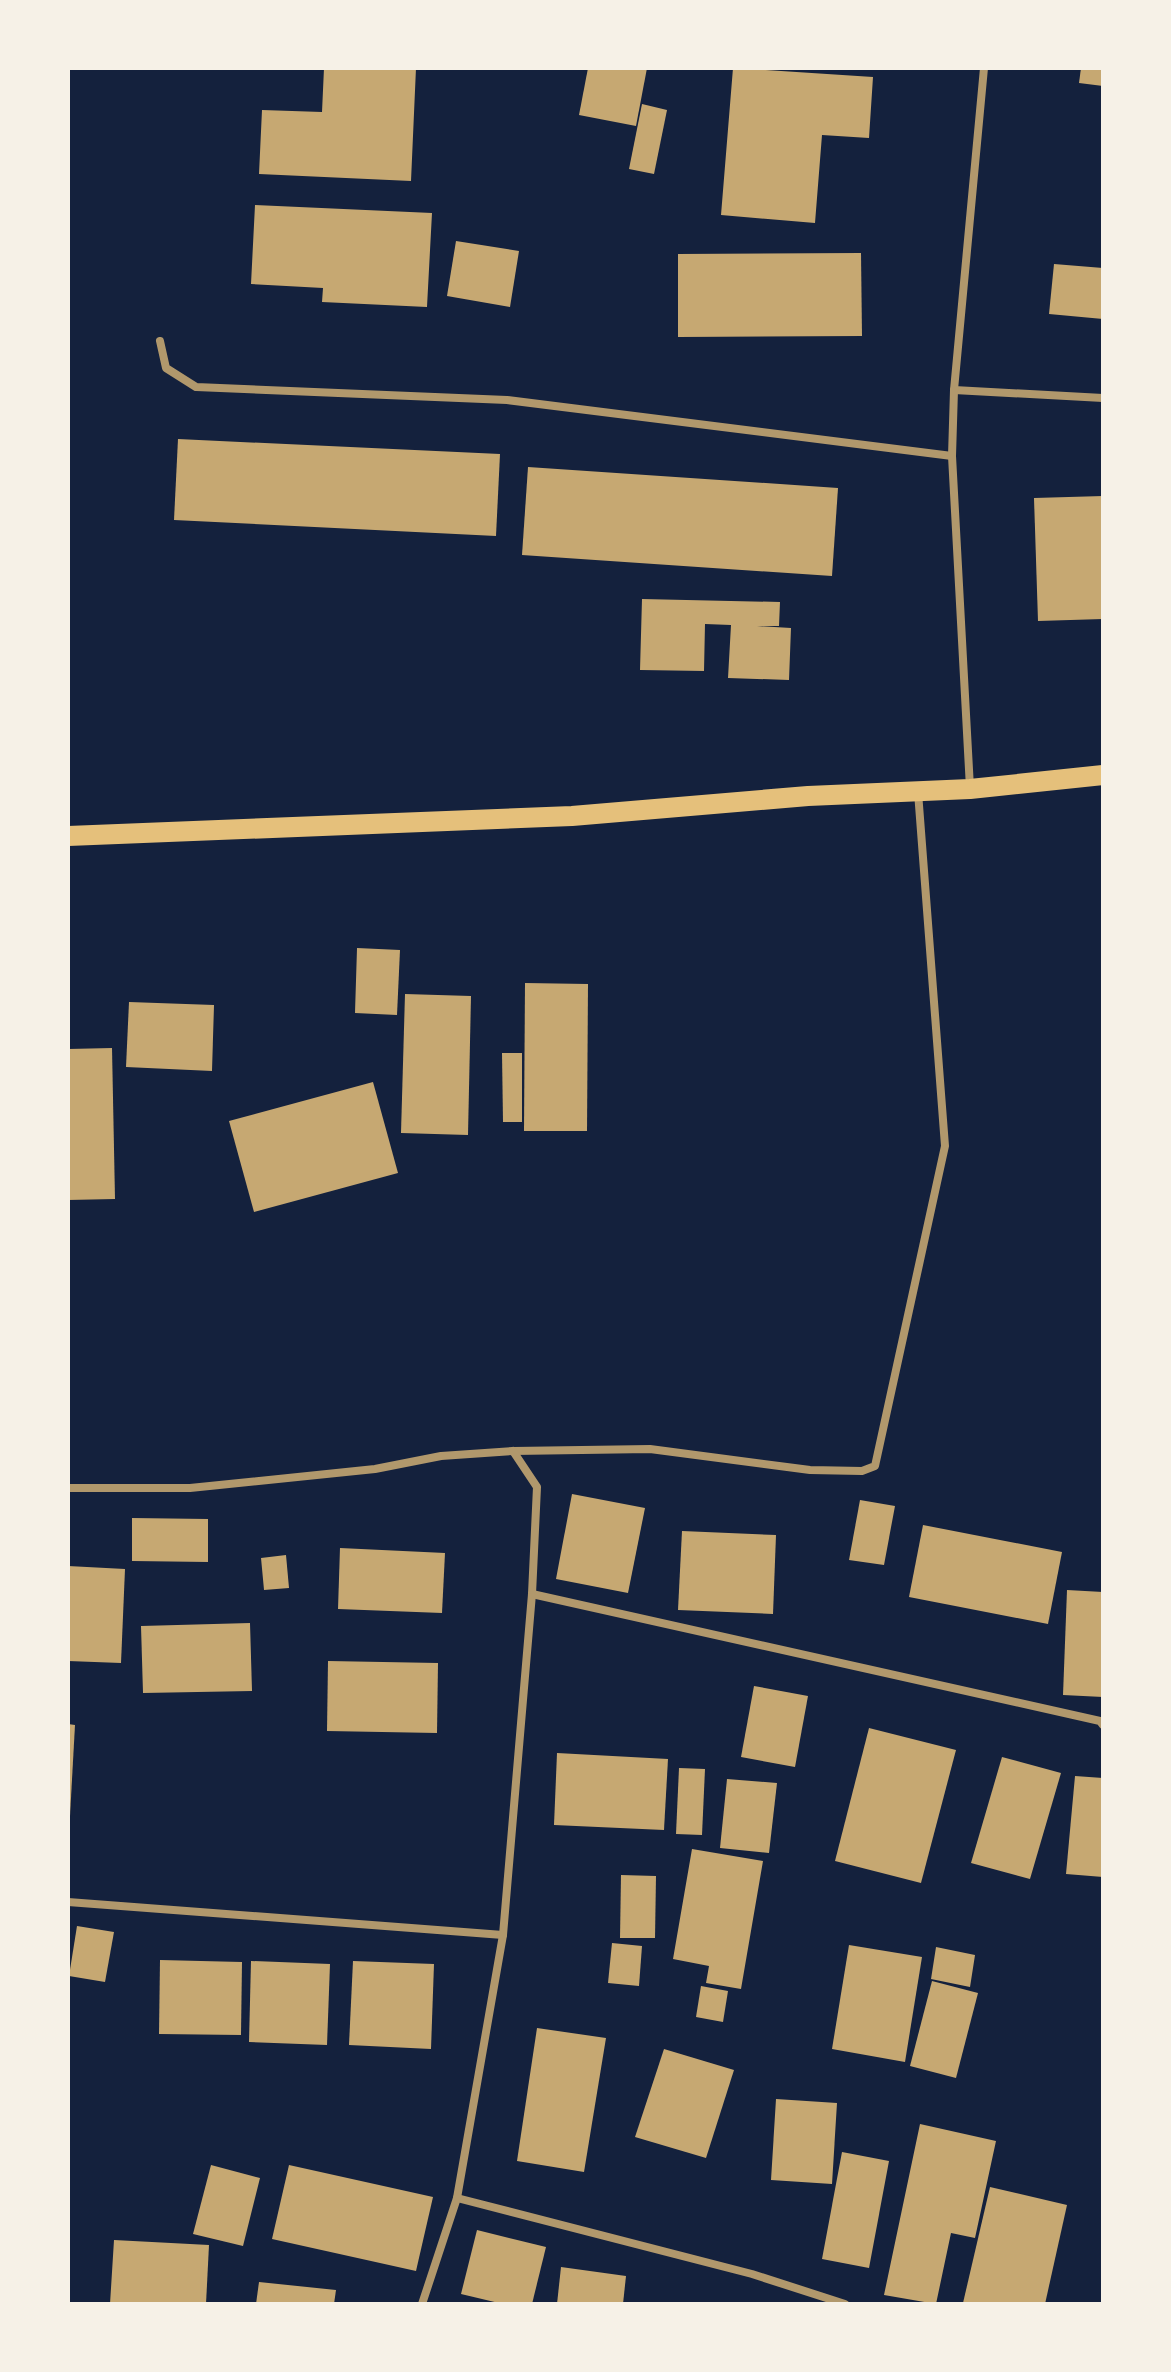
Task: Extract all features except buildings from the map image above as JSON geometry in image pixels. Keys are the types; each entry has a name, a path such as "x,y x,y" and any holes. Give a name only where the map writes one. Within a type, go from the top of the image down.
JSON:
{"main road":[{"path":"68,836 572,816 808,796 970,789 1103,775"}],"street":[{"path":"970,789 952,456 954,390 984,68"},
{"path":"160,341 166,368 196,387 507,400 952,456"},
{"path":"954,390 1103,398"},
{"path":"68,1488 190,1488 375,1469 441,1456 513,1451 650,1449 810,1470 862,1471 875,1466 945,1146 918,792"},
{"path":"422,2304 457,2198 503,1935 532,1594 537,1487 513,1451"},
{"path":"532,1594 1100,1721 1103,1725"},
{"path":"68,1902 503,1935"},
{"path":"457,2198 752,2274 845,2304"}]}
